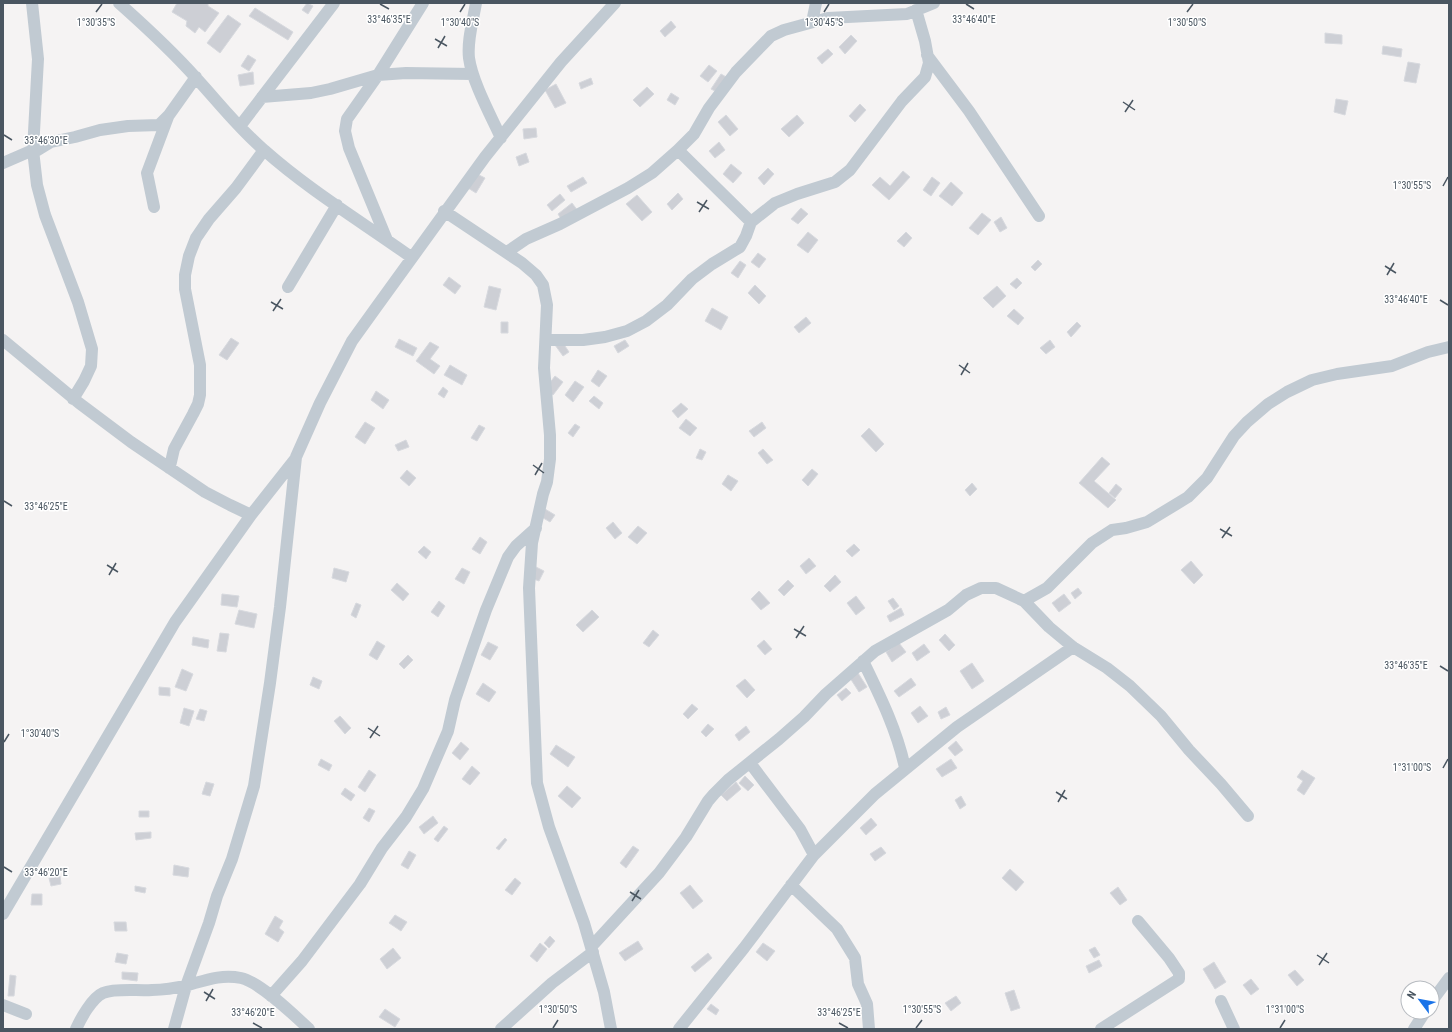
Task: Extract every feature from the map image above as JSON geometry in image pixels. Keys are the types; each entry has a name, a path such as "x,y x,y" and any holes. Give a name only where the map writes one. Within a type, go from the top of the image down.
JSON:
{"street":[{"path":"32,3 38,59 33,151 37,185 45,215 78,302 92,349 91,366 73,399"},
{"path":"119,3 144,25 196,77 240,126 264,150 316,191 410,257"},
{"path":"240,126 334,3"},
{"path":"387,240 349,148 345,131 347,119 378,75 423,3"},
{"path":"476,3 470,39 469,58 473,74 501,138"},
{"path":"3,914 175,622 251,515 296,457 320,403 352,341 410,257 485,157 561,62 615,3"},
{"path":"812,22 816,3"},
{"path":"507,252 526,239 560,224 628,188 652,173 694,134 709,108 736,72 771,36 784,30 828,18 907,14 934,3"},
{"path":"546,340 583,340 605,336 627,331 646,321 667,305 692,279 712,264 740,247 751,222 775,203 797,194 835,182 850,170 902,101 925,77 928,63 927,55 925,41 916,10"},
{"path":"927,55 969,111 1039,216"},
{"path":"262,97 311,94 378,75 406,73 473,74"},
{"path":"3,163 51,142 100,130 128,126 159,125 169,115 196,77"},
{"path":"154,207 147,173 169,115"},
{"path":"169,468 174,449 198,404 200,395 200,365 185,288 184,275 189,256 196,238 209,219 236,188 264,150"},
{"path":"678,150 751,222"},
{"path":"288,287 337,205"},
{"path":"444,211 507,252 536,275 543,285 547,305 544,368 550,459 547,482 532,543 529,588 537,783 549,827 584,923 604,992 611,1029"},
{"path":"3,340 73,399 131,442 205,492 251,515"},
{"path":"1024,601 1047,588 1092,543 1112,530 1147,522 1188,497 1207,478 1234,436 1247,422 1268,404 1287,392 1312,380 1337,374 1392,366 1428,352 1449,346"},
{"path":"174,1029 186,986 209,923 216,896 232,859 254,786 280,607 296,457"},
{"path":"271,996 302,961 360,884 382,848 406,817 424,789 448,731 455,700 472,650 486,610 508,557 516,546 536,528"},
{"path":"501,1029 552,983 592,950 659,873 686,837 714,794 804,717 826,694 875,651 948,610 966,595 981,588 996,588 1024,601 1049,627 1073,647 1107,668 1135,691 1161,716 1248,816"},
{"path":"679,1029 744,948 814,855 875,794 957,727 1073,647"},
{"path":"863,661 890,718 900,745 905,768"},
{"path":"750,763 800,829 814,855"},
{"path":"791,885 833,924 855,958 858,984 867,1004 869,1029"},
{"path":"1101,1029 1179,979 1179,973 1169,958 1138,921"},
{"path":"76,1029 83,1014 103,993 117,991 159,990 186,986 212,978 227,977 242,978 252,982 271,996 309,1029"},
{"path":"1440,990 1449,978"},
{"path":"1221,1001 1234,1029"},
{"path":"3,1005 26,1014"},
{"path":"1414,1029 1420,1020"}],"building":[{"path":"177,3 208,3 208,6 219,13 205,32 199,27 195,33 186,26 187,21 172,12"},
{"path":"307,3 313,6 308,14 302,10"},
{"path":"255,8 293,32 288,40 249,16"},
{"path":"228,15 241,24 220,53 207,43"},
{"path":"671,21 676,27 665,37 660,31"},
{"path":"1325,33 1342,35 1342,44 1325,43"},
{"path":"851,35 857,41 845,54 839,47"},
{"path":"1383,46 1402,49 1401,57 1382,54"},
{"path":"828,49 833,54 822,64 817,58"},
{"path":"248,55 256,60 249,71 241,66"},
{"path":"1408,62 1420,64 1416,83 1404,81"},
{"path":"709,65 717,71 708,82 700,76"},
{"path":"253,72 254,84 240,86 238,75"},
{"path":"721,74 728,78 719,93 711,89"},
{"path":"591,78 593,84 581,89 579,83"},
{"path":"556,84 566,103 555,108 545,90"},
{"path":"647,87 654,94 640,107 633,100"},
{"path":"671,93 679,98 675,105 667,100"},
{"path":"1336,99 1348,101 1345,115 1334,112"},
{"path":"860,104 866,110 855,122 849,116"},
{"path":"726,115 738,129 730,136 718,122"},
{"path":"797,115 804,123 789,137 781,129"},
{"path":"536,128 537,137 524,139 523,129"},
{"path":"719,142 725,150 715,158 709,151"},
{"path":"526,153 529,162 519,166 516,157"},
{"path":"731,164 742,173 733,183 723,174"},
{"path":"768,168 774,174 764,185 758,178"},
{"path":"903,171 910,177 889,200 872,185 880,177 890,186"},
{"path":"477,174 485,178 476,193 468,188"},
{"path":"583,177 587,183 571,192 567,186"},
{"path":"932,177 940,183 931,196 923,190"},
{"path":"951,182 963,193 952,206 939,196"},
{"path":"678,193 683,199 672,210 667,204"},
{"path":"560,194 565,200 552,211 547,205"},
{"path":"637,195 652,212 642,221 626,204"},
{"path":"572,203 578,211 563,222 558,214"},
{"path":"801,208 808,214 798,224 791,219"},
{"path":"982,213 991,220 978,235 969,228"},
{"path":"1001,217 1007,228 1000,232 994,222"},
{"path":"808,232 818,240 808,253 797,245"},
{"path":"906,232 912,238 904,247 897,241"},
{"path":"758,253 766,259 759,268 751,262"},
{"path":"1038,260 1042,264 1035,271 1031,267"},
{"path":"740,261 746,265 738,278 731,273"},
{"path":"449,277 461,286 455,294 443,285"},
{"path":"1017,278 1022,283 1016,289 1010,284"},
{"path":"755,285 766,296 759,304 748,293"},
{"path":"489,286 501,289 496,310 484,307"},
{"path":"997,286 1006,296 993,308 983,298"},
{"path":"712,308 728,317 721,330 705,321"},
{"path":"1014,309 1024,318 1018,325 1007,316"},
{"path":"806,317 811,323 799,333 794,327"},
{"path":"501,322 508,322 508,333 501,333"},
{"path":"1077,322 1081,326 1071,337 1067,332"},
{"path":"231,338 239,343 227,360 219,355"},
{"path":"399,339 417,348 413,356 395,347"},
{"path":"561,340 569,352 563,356 555,345"},
{"path":"625,340 629,346 618,353 614,346"},
{"path":"1050,340 1055,347 1046,354 1040,348"},
{"path":"430,342 439,347 430,359 440,366 434,374 416,361"},
{"path":"450,365 467,375 462,385 444,375"},
{"path":"598,370 607,376 599,387 591,381"},
{"path":"555,376 563,382 553,395 545,389"},
{"path":"575,381 584,387 573,402 565,395"},
{"path":"443,387 448,391 444,398 438,394"},
{"path":"376,391 389,400 383,409 371,400"},
{"path":"594,396 603,403 599,409 589,401"},
{"path":"681,403 688,409 678,418 672,411"},
{"path":"686,419 697,428 690,436 679,428"},
{"path":"365,422 375,428 365,444 355,437"},
{"path":"762,422 766,428 754,437 749,431"},
{"path":"575,424 580,427 573,437 568,433"},
{"path":"479,425 485,428 477,441 471,438"},
{"path":"869,428 884,444 876,452 861,436"},
{"path":"406,440 409,447 398,451 395,445"},
{"path":"700,449 706,452 702,460 696,458"},
{"path":"763,449 773,460 767,464 758,453"},
{"path":"1102,457 1110,464 1094,481 1116,500 1108,508 1079,483"},
{"path":"812,469 818,474 808,486 802,480"},
{"path":"407,470 416,478 409,486 400,478"},
{"path":"728,475 738,481 731,491 722,484"},
{"path":"972,483 977,489 970,496 965,490"},
{"path":"1116,484 1122,489 1115,498 1109,493"},
{"path":"545,509 555,515 550,522 540,516"},
{"path":"613,522 622,533 615,539 606,528"},
{"path":"638,526 647,533 637,544 628,537"},
{"path":"480,537 487,542 480,554 472,549"},
{"path":"854,544 860,550 852,557 846,551"},
{"path":"424,546 431,552 426,559 418,552"},
{"path":"809,558 816,566 806,574 800,566"},
{"path":"1191,561 1203,575 1194,584 1181,570"},
{"path":"536,567 544,571 539,581 531,578"},
{"path":"334,568 349,572 346,582 332,578"},
{"path":"462,568 470,572 464,584 455,579"},
{"path":"835,575 841,582 830,592 824,586"},
{"path":"788,580 794,586 784,596 778,590"},
{"path":"397,583 409,594 403,601 391,590"},
{"path":"1078,588 1082,593 1075,599 1071,593"},
{"path":"759,591 770,603 761,610 751,599"},
{"path":"222,594 239,596 237,607 221,605"},
{"path":"1064,594 1071,603 1059,612 1052,603"},
{"path":"856,596 865,608 856,615 847,603"},
{"path":"893,598 899,606 894,610 888,601"},
{"path":"439,601 445,606 438,617 431,612"},
{"path":"356,603 361,605 356,618 351,615"},
{"path":"901,608 904,615 890,622 887,616"},
{"path":"239,610 257,614 254,628 235,624"},
{"path":"592,610 599,617 583,632 576,625"},
{"path":"653,630 659,635 649,647 643,643"},
{"path":"220,633 229,634 226,652 217,651"},
{"path":"945,634 955,645 949,651 939,640"},
{"path":"193,637 209,640 208,648 192,645"},
{"path":"764,640 772,649 765,655 757,646"},
{"path":"377,641 385,646 377,660 369,655"},
{"path":"488,642 498,647 490,660 481,655"},
{"path":"899,643 906,652 892,662 886,652"},
{"path":"924,644 930,652 917,661 912,653"},
{"path":"408,655 413,660 404,669 399,664"},
{"path":"972,663 984,681 972,689 960,671"},
{"path":"182,669 193,674 186,691 175,687"},
{"path":"858,673 867,687 859,692 850,678"},
{"path":"313,677 322,681 319,689 310,685"},
{"path":"911,678 916,685 899,697 894,691"},
{"path":"745,679 755,690 747,698 736,686"},
{"path":"483,683 496,692 489,702 476,694"},
{"path":"159,687 170,688 170,696 159,695"},
{"path":"846,688 851,693 842,701 837,695"},
{"path":"692,704 698,709 688,719 683,714"},
{"path":"920,706 928,716 918,723 911,713"},
{"path":"946,707 950,715 941,719 938,712"},
{"path":"184,708 194,711 189,726 180,723"},
{"path":"200,709 207,711 204,721 196,719"},
{"path":"340,716 351,728 345,734 334,721"},
{"path":"708,724 714,729 706,737 701,732"},
{"path":"746,726 750,732 739,741 735,735"},
{"path":"956,741 963,750 955,756 948,748"},
{"path":"461,742 469,749 460,760 452,753"},
{"path":"556,745 575,757 568,767 550,754"},
{"path":"321,759 332,765 329,771 318,765"},
{"path":"951,759 957,768 942,777 936,769"},
{"path":"472,766 480,773 470,785 462,779"},
{"path":"369,770 376,775 365,792 358,787"},
{"path":"1302,770 1315,778 1304,795 1297,790 1303,781 1297,777"},
{"path":"745,776 754,785 748,791 739,783"},
{"path":"206,782 214,784 210,796 202,794"},
{"path":"736,782 741,789 727,801 721,795"},
{"path":"567,786 581,798 572,808 558,796"},
{"path":"345,788 355,795 351,801 341,794"},
{"path":"961,796 966,805 960,809 955,800"},
{"path":"369,808 375,811 369,822 363,818"},
{"path":"139,811 149,811 149,817 139,817"},
{"path":"433,816 438,823 424,834 419,827"},
{"path":"871,818 877,825 866,835 860,828"},
{"path":"444,826 448,829 438,842 434,839"},
{"path":"151,832 151,838 136,840 135,833"},
{"path":"505,838 507,840 499,850 496,848"},
{"path":"633,846 639,850 626,868 620,863"},
{"path":"881,847 886,853 875,861 870,854"},
{"path":"409,851 416,855 408,869 401,865"},
{"path":"174,865 189,868 188,877 173,875"},
{"path":"1010,869 1024,882 1016,891 1002,878"},
{"path":"60,876 61,884 51,886 49,878"},
{"path":"515,878 521,883 512,895 505,890"},
{"path":"690,885 703,901 693,909 680,893"},
{"path":"135,886 146,888 145,893 135,891"},
{"path":"1118,887 1127,900 1120,905 1110,893"},
{"path":"32,894 42,894 42,905 31,905"},
{"path":"395,915 407,922 401,931 389,923"},
{"path":"275,916 283,921 279,928 284,932 278,942 265,934"},
{"path":"114,922 126,922 127,931 115,931"},
{"path":"550,936 555,941 549,948 544,943"},
{"path":"638,941 643,949 625,961 619,953"},
{"path":"540,943 547,949 537,962 530,956"},
{"path":"763,943 775,951 767,961 756,952"},
{"path":"1095,947 1100,955 1094,958 1089,950"},
{"path":"393,948 401,958 387,969 380,959"},
{"path":"117,953 128,955 126,964 115,962"},
{"path":"708,953 712,958 695,972 691,967"},
{"path":"1099,960 1102,966 1089,973 1086,966"},
{"path":"1214,962 1226,982 1215,989 1203,969"},
{"path":"1295,970 1304,980 1297,986 1288,975"},
{"path":"122,972 138,973 137,981 122,979"},
{"path":"10,975 16,976 14,996 8,996"},
{"path":"1251,979 1259,989 1251,995 1243,985"},
{"path":"1014,990 1020,1008 1011,1011 1005,993"},
{"path":"956,996 961,1003 951,1011 945,1003"},
{"path":"711,1004 719,1010 716,1015 707,1009"},
{"path":"385,1009 400,1019 395,1027 379,1017"}]}
